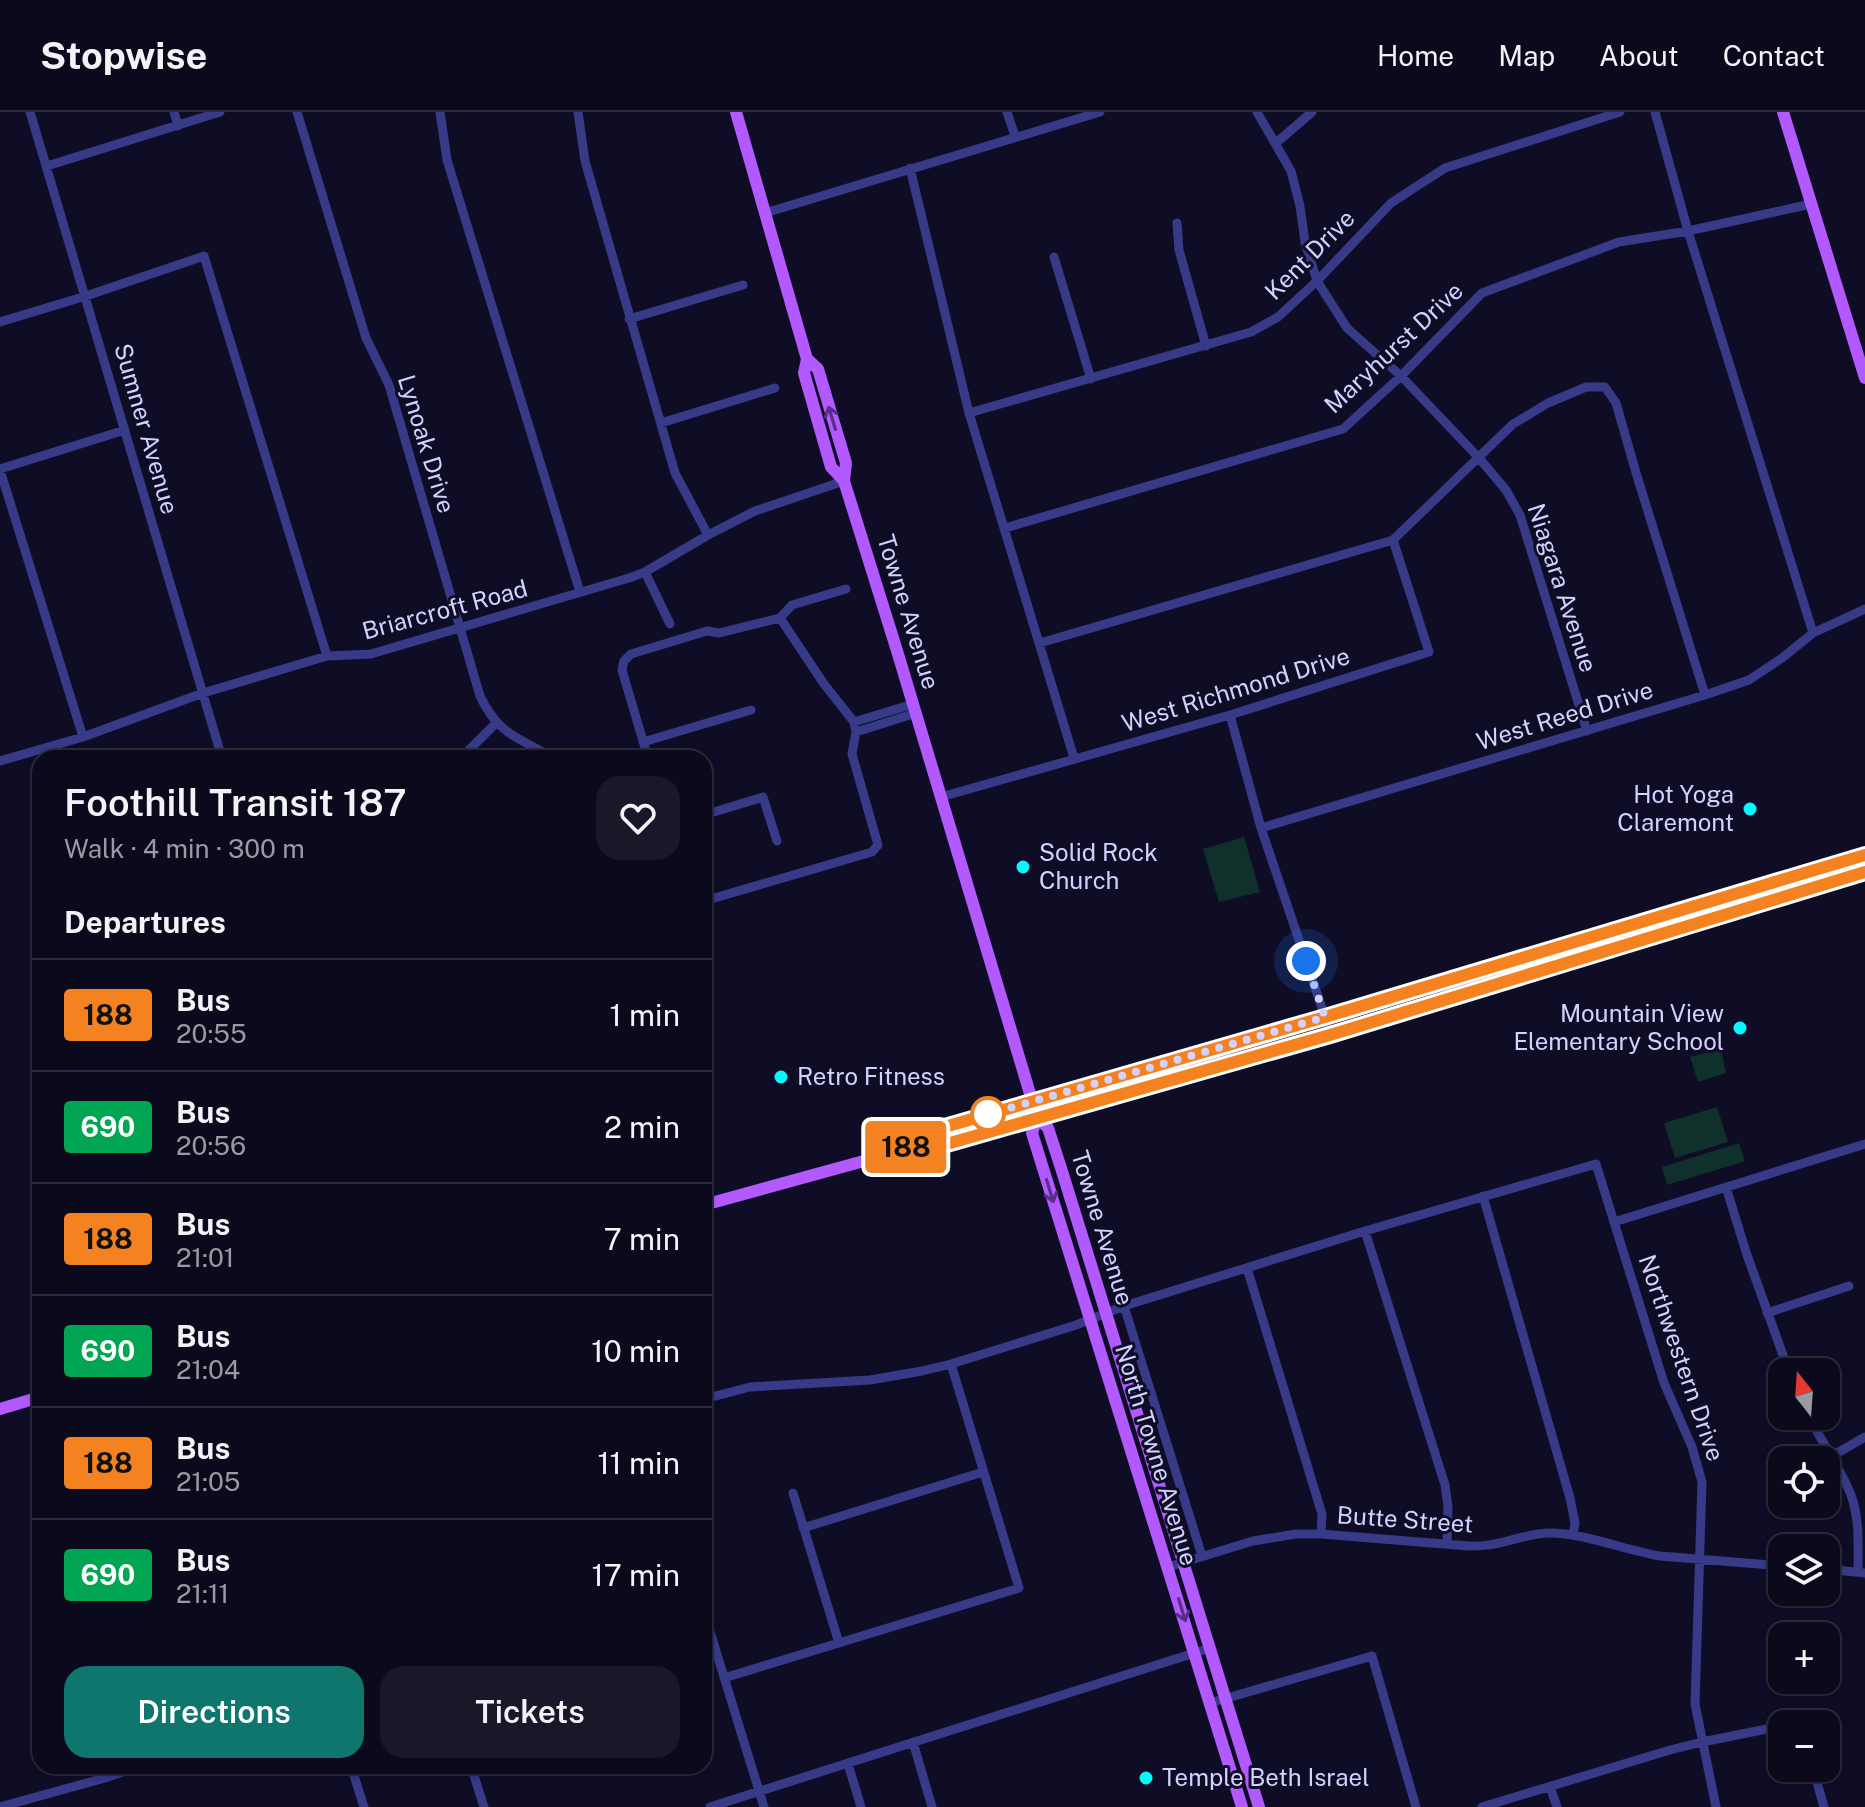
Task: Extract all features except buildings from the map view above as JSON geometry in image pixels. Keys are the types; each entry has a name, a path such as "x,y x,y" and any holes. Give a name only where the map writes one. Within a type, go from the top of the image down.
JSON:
{"main road":[{"name":"Towne Avenue","path":"736,112 807,359 818,369 822,382 846,463 844,481 1037,1117 1048,1128 1259,1807"},
{"path":"1783,112 1865,378"},
{"path":"904,1150 917,1135 1325,1017 1865,855"},
{"path":"712,1203 904,1150 922,1151 1330,1035 1865,872"},
{"name":"North Towne Avenue","path":"1037,1117 1032,1133 1242,1807"},
{"path":"0,1409 32,1399"}],"street":[{"name":"Sumner Avenue","path":"30,112 220,750"},
{"path":"174,112 178,126"},
{"path":"47,166 220,112"},
{"name":"Lynoak Drive","path":"297,112 366,338 389,385 480,696 496,723 518,741 537,750"},
{"path":"440,112 447,160 580,592"},
{"path":"578,112 585,161 675,473 708,535"},
{"path":"1007,112 1015,136"},
{"path":"765,213 1100,112"},
{"name":"Niagara Avenue","path":"1257,112 1291,171 1305,242 1317,281 1347,328 1401,376 1479,458 1506,490 1520,515 1587,731"},
{"path":"1276,143 1312,112"},
{"name":"Kent Drive","path":"969,413 1251,332 1278,317 1391,203 1445,168 1620,112"},
{"path":"1655,112 1688,231 1813,633"},
{"path":"910,168 969,413 1074,758"},
{"name":"Maryhurst Drive","path":"1005,528 1343,429 1401,376 1482,293 1619,242 1688,231 1811,204"},
{"path":"1177,223 1179,250 1206,346"},
{"path":"0,322 204,256 327,656"},
{"path":"1054,257 1091,379"},
{"path":"629,319 743,285"},
{"path":"1040,643 1393,540 1513,424 1548,403 1586,387 1605,387 1616,403 1705,695"},
{"path":"661,423 775,388"},
{"path":"83,737 0,470 125,430"},
{"name":"Briarcroft Road","path":"38,750 203,693 327,656 371,654 645,572 708,535 771,505 844,481"},
{"name":"West Richmond Drive","path":"941,797 1230,715 1429,652 1393,540"},
{"path":"645,572 670,624"},
{"path":"646,750 622,670 624,661 631,654 707,631 719,633 780,618 792,605 846,589"},
{"name":"West Reed Drive","path":"1261,828 1749,680 1813,633 1865,609"},
{"path":"712,899 872,852 878,845 852,754 855,727 780,618"},
{"path":"855,727 914,708"},
{"path":"643,742 751,710"},
{"path":"1230,715 1261,828 1330,1035"},
{"path":"469,750 496,723"},
{"name":"Briarcroft Road","path":"0,761 32,752"},
{"path":"712,813 763,797 777,841"},
{"path":"1614,1222 1865,1144"},
{"name":"Northwestern Drive","path":"1483,1196 1596,1164 1664,1383 1698,1464 1702,1490 1695,1704 1716,1807"},
{"path":"1726,1187 1784,1358"},
{"path":"712,1397 750,1387 892,1377 951,1364 1091,1320 1124,1306 1483,1196 1570,1498 1575,1523 1573,1535"},
{"path":"1365,1231 1445,1485 1447,1544"},
{"path":"1247,1268 1322,1514 1321,1534"},
{"path":"1767,1313 1849,1286"},
{"path":"1124,1306 1202,1556"},
{"path":"724,1678 1019,1588 951,1364"},
{"path":"1840,1451 1865,1437"},
{"path":"803,1528 983,1472"},
{"path":"1840,1473 1851,1497 1862,1572 1840,1570"},
{"path":"793,1493 839,1643"},
{"name":"Butte Street","path":"1168,1567 1253,1541 1296,1534 1469,1546 1492,1545 1550,1533 1573,1535 1640,1553 1768,1565"},
{"path":"712,1638 764,1807"},
{"path":"710,1807 1210,1648"},
{"path":"1210,1703 1372,1656 1416,1807"},
{"path":"1482,1807 1702,1742 1768,1729"},
{"path":"913,1742 932,1807"},
{"path":"848,1764 861,1807"},
{"path":"0,1807 117,1774"},
{"path":"354,1774 364,1807"},
{"path":"474,1774 484,1807"},
{"path":"1817,1782 1824,1807"},
{"path":"1550,1787 1557,1807"}],"green space":[{"path":"1244,837 1260,892 1219,902 1203,849"},
{"path":"1721,1049 1726,1073 1698,1082 1690,1057"},
{"path":"1717,1107 1728,1142 1675,1158 1664,1123"},
{"path":"1739,1143 1745,1161 1667,1185 1662,1167"}],"bus line":[{"name":"188","path":"1865,855 1325,1017 917,1135 904,1150 922,1151 1330,1035 1865,872"}],"place":[{"name":"Hot Yoga Claremont","path":"1750,809"},
{"name":"Solid Rock Church","path":"1023,867"},
{"name":"Mountain View Elementary School","path":"1740,1028"},
{"name":"Retro Fitness","path":"781,1077"},
{"name":"Temple Beth Israel","path":"1146,1778"}],"route":[{"path":"988,1114 1325,1017 1306,961"}]}
